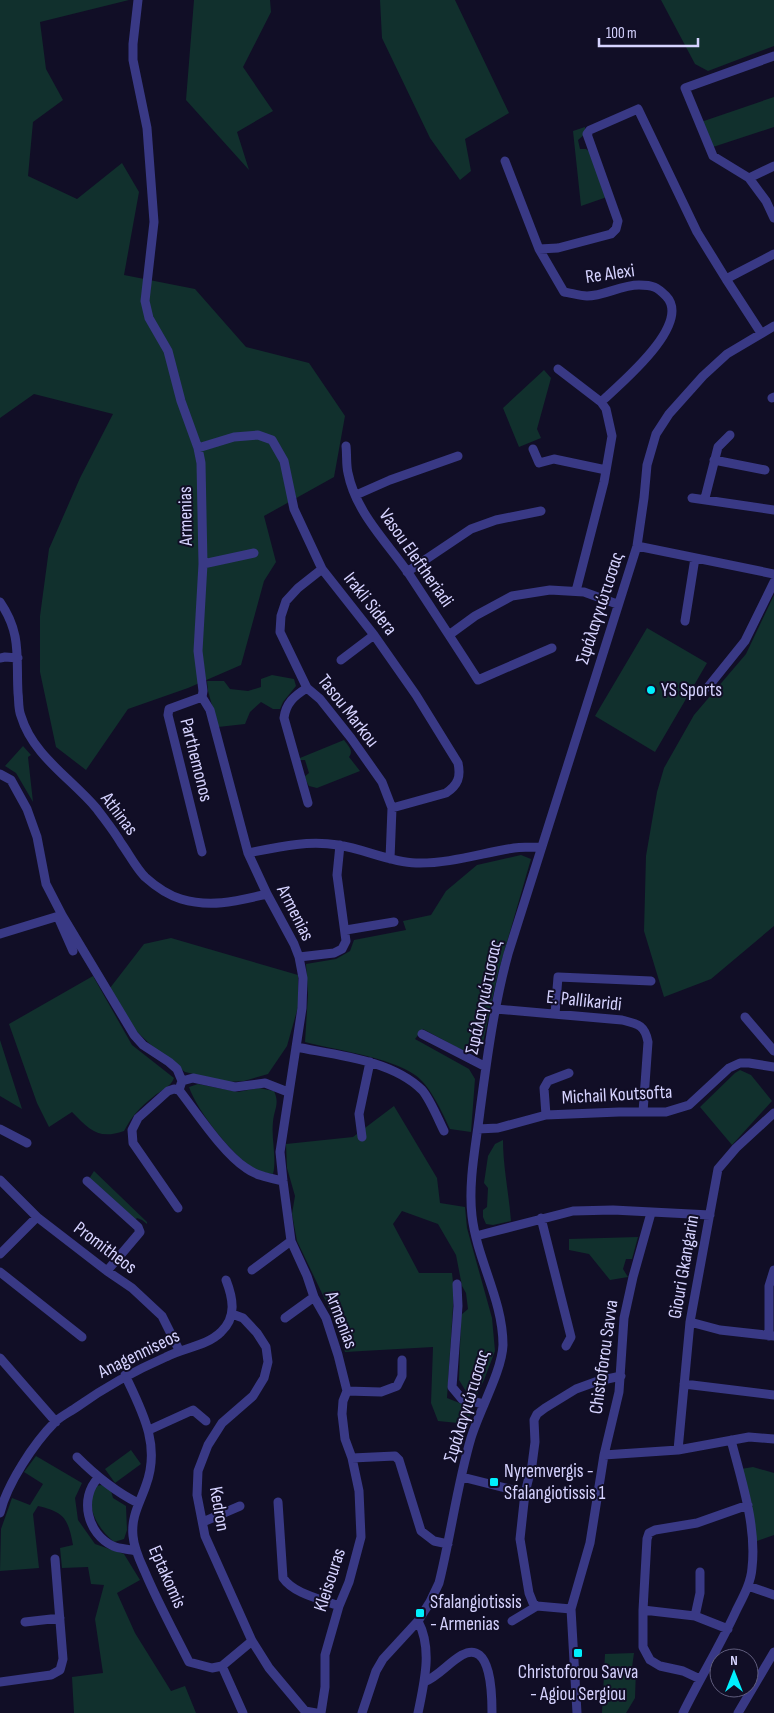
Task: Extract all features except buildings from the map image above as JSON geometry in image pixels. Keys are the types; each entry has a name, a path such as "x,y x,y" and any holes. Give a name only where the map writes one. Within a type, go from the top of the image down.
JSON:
{"street":[{"name":"Armenias","path":"138,0 133,60 147,128 154,222 145,301 148,318 168,350 181,401 198,448 202,481 203,564 198,651 203,691 202,697 210,710 248,853 267,894 294,944 299,958 303,978 302,1008 280,1152 283,1181 291,1241 307,1276 314,1297 326,1318 347,1391"},
{"path":"774,56 685,88 713,156 749,178 766,201 774,218"},
{"path":"539,249 558,248 611,234 616,229 618,222 614,207 587,136 590,130 638,109 697,232 762,332"},
{"name":"Re Alexi","path":"505,162 539,249 564,292 588,296 627,286 641,285 657,287 670,301 672,319 665,333 649,355 601,402"},
{"path":"749,178 774,166"},
{"path":"726,279 774,254"},
{"name":"Σφάλαγγιώτισσας","path":"362,1713 376,1671 383,1659 418,1621 440,1583 471,1438 497,1371 503,1347 502,1330 493,1288 476,1236 472,1216 471,1188 486,1067 504,968 617,604 637,546 644,498 646,465 656,434 668,414 726,354 774,326"},
{"path":"558,369 601,402 606,409 612,436 606,470 576,591"},
{"name":"Irakli Sidera","path":"198,448 242,436 258,435 272,440 284,461 294,509 322,569 374,634 416,695 458,762 460,771 459,781 454,788 446,793 392,808"},
{"path":"705,498 718,447 730,435"},
{"name":"Vasou Eleftheriadi","path":"346,446 348,472 365,514 383,542 407,572 478,680 552,648"},
{"path":"533,449 539,462 554,459 606,470"},
{"path":"356,495 390,480 458,456"},
{"path":"714,460 765,470"},
{"path":"692,498 705,498 774,510"},
{"path":"407,572 471,529 496,520 541,511"},
{"path":"637,546 774,574"},
{"path":"203,564 254,553"},
{"path":"685,621 695,558"},
{"name":"Tasou Markou","path":"322,569 298,588 286,601 281,616 280,632 307,688 320,699 382,782 392,808 390,859"},
{"path":"708,687 745,641 774,582"},
{"path":"449,635 475,616 512,596 550,590 576,591 617,604"},
{"name":"Athinas","path":"0,602 13,627 17,640 20,715 35,745 44,757 95,807 144,876 160,889 180,899 202,903 234,902 267,894"},
{"path":"341,660 374,634"},
{"path":"0,658 18,658"},
{"path":"307,688 295,696 286,707 284,718 308,803"},
{"name":"Parthemonos","path":"202,697 174,706 169,709 168,715 202,852"},
{"path":"0,774 11,780 28,809 38,837 46,884 73,951"},
{"path":"248,853 292,845 316,843 340,845 390,859 416,863 440,862 516,847 541,847"},
{"path":"299,958 334,953 342,949 346,941 338,875 340,845"},
{"path":"0,934 60,916"},
{"path":"60,916 134,1035 143,1045 177,1069 182,1081 179,1090"},
{"path":"346,930 394,922"},
{"path":"555,1014 558,977 651,981"},
{"name":"E. Pallikaridi","path":"496,1009 622,1020 639,1025 646,1032 648,1042 642,1112"},
{"path":"744,1017 774,1051"},
{"path":"422,1034 486,1067"},
{"path":"296,1047 370,1062 402,1074 423,1091 444,1131"},
{"path":"362,1137 359,1114 370,1062"},
{"name":"Michail Koutsofta","path":"478,1129 498,1128 546,1115 666,1112 689,1105 729,1068 740,1063 774,1067"},
{"path":"546,1115 544,1088 548,1081 569,1073"},
{"path":"182,1081 193,1078 235,1087 265,1083 288,1092"},
{"path":"178,1208 134,1144 132,1130 138,1118 168,1091 174,1089 179,1090 230,1155 246,1169 262,1177 283,1181"},
{"name":"Giouri Gkangarin","path":"678,1450 690,1322 718,1169 736,1148 774,1113"},
{"path":"0,1129 27,1143"},
{"name":"Promitheos","path":"0,1180 37,1217 132,1288 162,1316 179,1350"},
{"path":"87,1181 138,1226 140,1232 107,1271"},
{"path":"476,1236 573,1211 613,1210 710,1215"},
{"name":"Chistoforou Savva","path":"576,1713 572,1609 590,1543 604,1455 621,1376 624,1318 651,1213"},
{"path":"0,1254 37,1217"},
{"path":"540,1218 571,1337 566,1346"},
{"path":"252,1270 291,1241"},
{"path":"690,1322 720,1330 772,1336 772,1286 774,1270"},
{"path":"0,1272 82,1337"},
{"path":"226,1280 232,1295 232,1314"},
{"path":"457,1284 458,1306 452,1387 462,1398 484,1404"},
{"path":"284,1318 314,1297"},
{"name":"Anagenniseos","path":"0,1513 20,1468 56,1422 125,1376 179,1350 206,1342 221,1332 232,1314"},
{"name":"Kedron","path":"232,1314 243,1318 257,1333 266,1346 268,1362 264,1378 253,1396 222,1423 208,1445 198,1471 197,1495 205,1536 252,1641 269,1668 305,1710 316,1713"},
{"path":"0,1358 56,1422"},
{"path":"347,1391 381,1392 397,1386 402,1376 402,1360"},
{"name":"Eptakomis","path":"125,1376 143,1412 149,1430 152,1460 146,1484 133,1520 133,1537 136,1551 189,1662 212,1668 222,1666"},
{"path":"572,1609 537,1606 532,1602 529,1593 520,1539 525,1493 535,1442 534,1420 537,1414 576,1389 598,1381 621,1376"},
{"path":"684,1384 774,1394"},
{"name":"Kleisouras","path":"321,1713 325,1687 325,1655 339,1606 349,1582 361,1537 359,1491 352,1458 345,1438 342,1414 343,1401 347,1391"},
{"path":"149,1430 193,1410 206,1422"},
{"path":"604,1455 698,1448 749,1437 774,1439"},
{"path":"683,1713 728,1629 748,1586 752,1568 753,1545 748,1505 731,1440"},
{"path":"77,1456 98,1478 119,1494 138,1503"},
{"path":"352,1458 395,1456 399,1460 421,1531 434,1541 448,1544"},
{"path":"462,1477 525,1493"},
{"path":"98,1478 91,1485 87,1509 98,1534 112,1546 136,1551"},
{"path":"278,1502 282,1578 287,1584 297,1590 339,1606"},
{"path":"700,1679 683,1671 660,1666 650,1660 643,1647 647,1539 649,1533 655,1530 697,1523 748,1505"},
{"path":"203,1522 240,1506"},
{"path":"0,1682 51,1676 60,1670 63,1659 55,1558"},
{"path":"695,1616 700,1593 700,1572"},
{"path":"748,1586 774,1595"},
{"path":"700,1593 710,1594"},
{"path":"512,1621 537,1606"},
{"path":"643,1610 695,1616 728,1629"},
{"path":"26,1622 60,1618"},
{"path":"418,1621 426,1641 424,1682 418,1713"},
{"path":"244,1713 222,1666 252,1641"},
{"path":"424,1682 434,1678 462,1655 470,1652 478,1655 484,1659 487,1666 492,1713"},
{"path":"738,1713 774,1652"}],"green space":[{"path":"0,0 129,0 40,22 46,69 63,100 33,122 28,176 77,199 122,163 139,192 124,275 195,289 246,347 309,363 345,416 334,477 264,516 276,562 264,581 241,665 188,688 128,709 86,770 56,747 40,672 40,616 49,549 80,478 113,414 34,394 0,418"},
{"path":"194,0 270,0 271,12 243,67 273,111 237,132 249,170 186,100"},
{"path":"380,0 455,0 509,113 465,139 471,171 460,180 430,138 382,38"},
{"path":"661,0 774,0 774,46 708,71 695,64"},
{"path":"774,97 774,127 713,147 701,122"},
{"path":"585,127 585,134 578,140 580,149 586,149 590,152 607,197 581,206 573,131"},
{"path":"544,370 551,378 537,429 541,438 519,447 503,408"},
{"path":"774,595 774,926 711,979 664,997 644,931 646,856 657,792 664,768 694,715 746,654"},
{"name":"YS Sports","path":"647,628 707,663 655,752 595,716"},
{"path":"272,675 294,679 296,686 283,702 280,709 273,709 261,702 250,712 245,724 218,727 207,681 224,681 230,689 248,691 261,687 261,679"},
{"path":"344,740 351,750 349,757 360,771 317,788 309,786 304,777 309,773 305,760 300,760 300,758"},
{"path":"23,746 31,755 28,757 33,802 16,773 5,766"},
{"path":"521,855 531,859 498,973 483,1043 475,1054 460,1049 423,1029 415,1039 469,1069 475,1079 471,1132 450,1129 426,1085 415,1075 404,1069 377,1059 305,1042 308,995 306,964 336,959 350,951 354,940 406,930 403,921 431,915 446,891 477,865"},
{"path":"171,938 298,975 298,1007 287,1046 268,1074 244,1081 228,1082 185,1072 135,1030 110,988 144,944"},
{"path":"93,976 132,1045 174,1078 168,1087 140,1108 124,1131 115,1134 95,1132 72,1112 49,1127 37,1103 9,1024"},
{"path":"0,1040 22,1109 0,1096"},
{"path":"740,1070 751,1075 772,1101 732,1145 700,1107"},
{"path":"198,1084 238,1092 259,1088 274,1091 277,1103 273,1128 273,1174 254,1169 236,1154 216,1132 199,1108 189,1087"},
{"path":"394,1106 437,1178 440,1203 465,1207 467,1228 492,1318 495,1351 477,1394 467,1393 459,1380 461,1315 468,1309 466,1293 462,1286 456,1255 438,1224 402,1211 393,1224 419,1273 452,1273 454,1291 447,1398 472,1408 468,1424 438,1421 431,1403 433,1347 345,1352 329,1308 297,1241 292,1214 295,1196 287,1168 286,1144 353,1137"},
{"path":"503,1140 511,1221 493,1225 486,1224 483,1210 487,1207 488,1188 484,1183 488,1156 495,1144"},
{"path":"94,1171 147,1224 137,1218 135,1220 89,1179"},
{"path":"638,1237 632,1259 626,1259 623,1269 628,1277 610,1280 589,1254 569,1250 569,1239"},
{"path":"131,1450 141,1464 115,1483 105,1469"},
{"path":"36,1456 82,1483 75,1498 78,1520 95,1544 124,1554 140,1580 117,1593 135,1633 171,1691 185,1686 196,1713 74,1713 72,1677 103,1673 95,1619 104,1585 91,1584 88,1567 62,1568 60,1548 73,1545 67,1522 54,1511 38,1506 33,1514 39,1568 0,1571 1,1529 12,1498 30,1505 43,1484 24,1472"},
{"path":"753,1467 774,1473 774,1535 757,1541 741,1469"},
{"path":"102,1485 111,1491 113,1498 126,1506 127,1530 124,1539 114,1542 103,1531 94,1517 91,1501 92,1494 95,1486"},
{"path":"634,1653 632,1667 636,1669 635,1698 626,1713 602,1713 605,1654"}],"place":[{"name":"YS Sports","path":"651,690"},
{"name":"Nyremvergis - Sfalangiotissis 1","path":"494,1482"},
{"name":"Sfalangiotissis - Armenias","path":"420,1613"},
{"name":"Christoforou Savva - Agiou Sergiou","path":"578,1653"}]}
